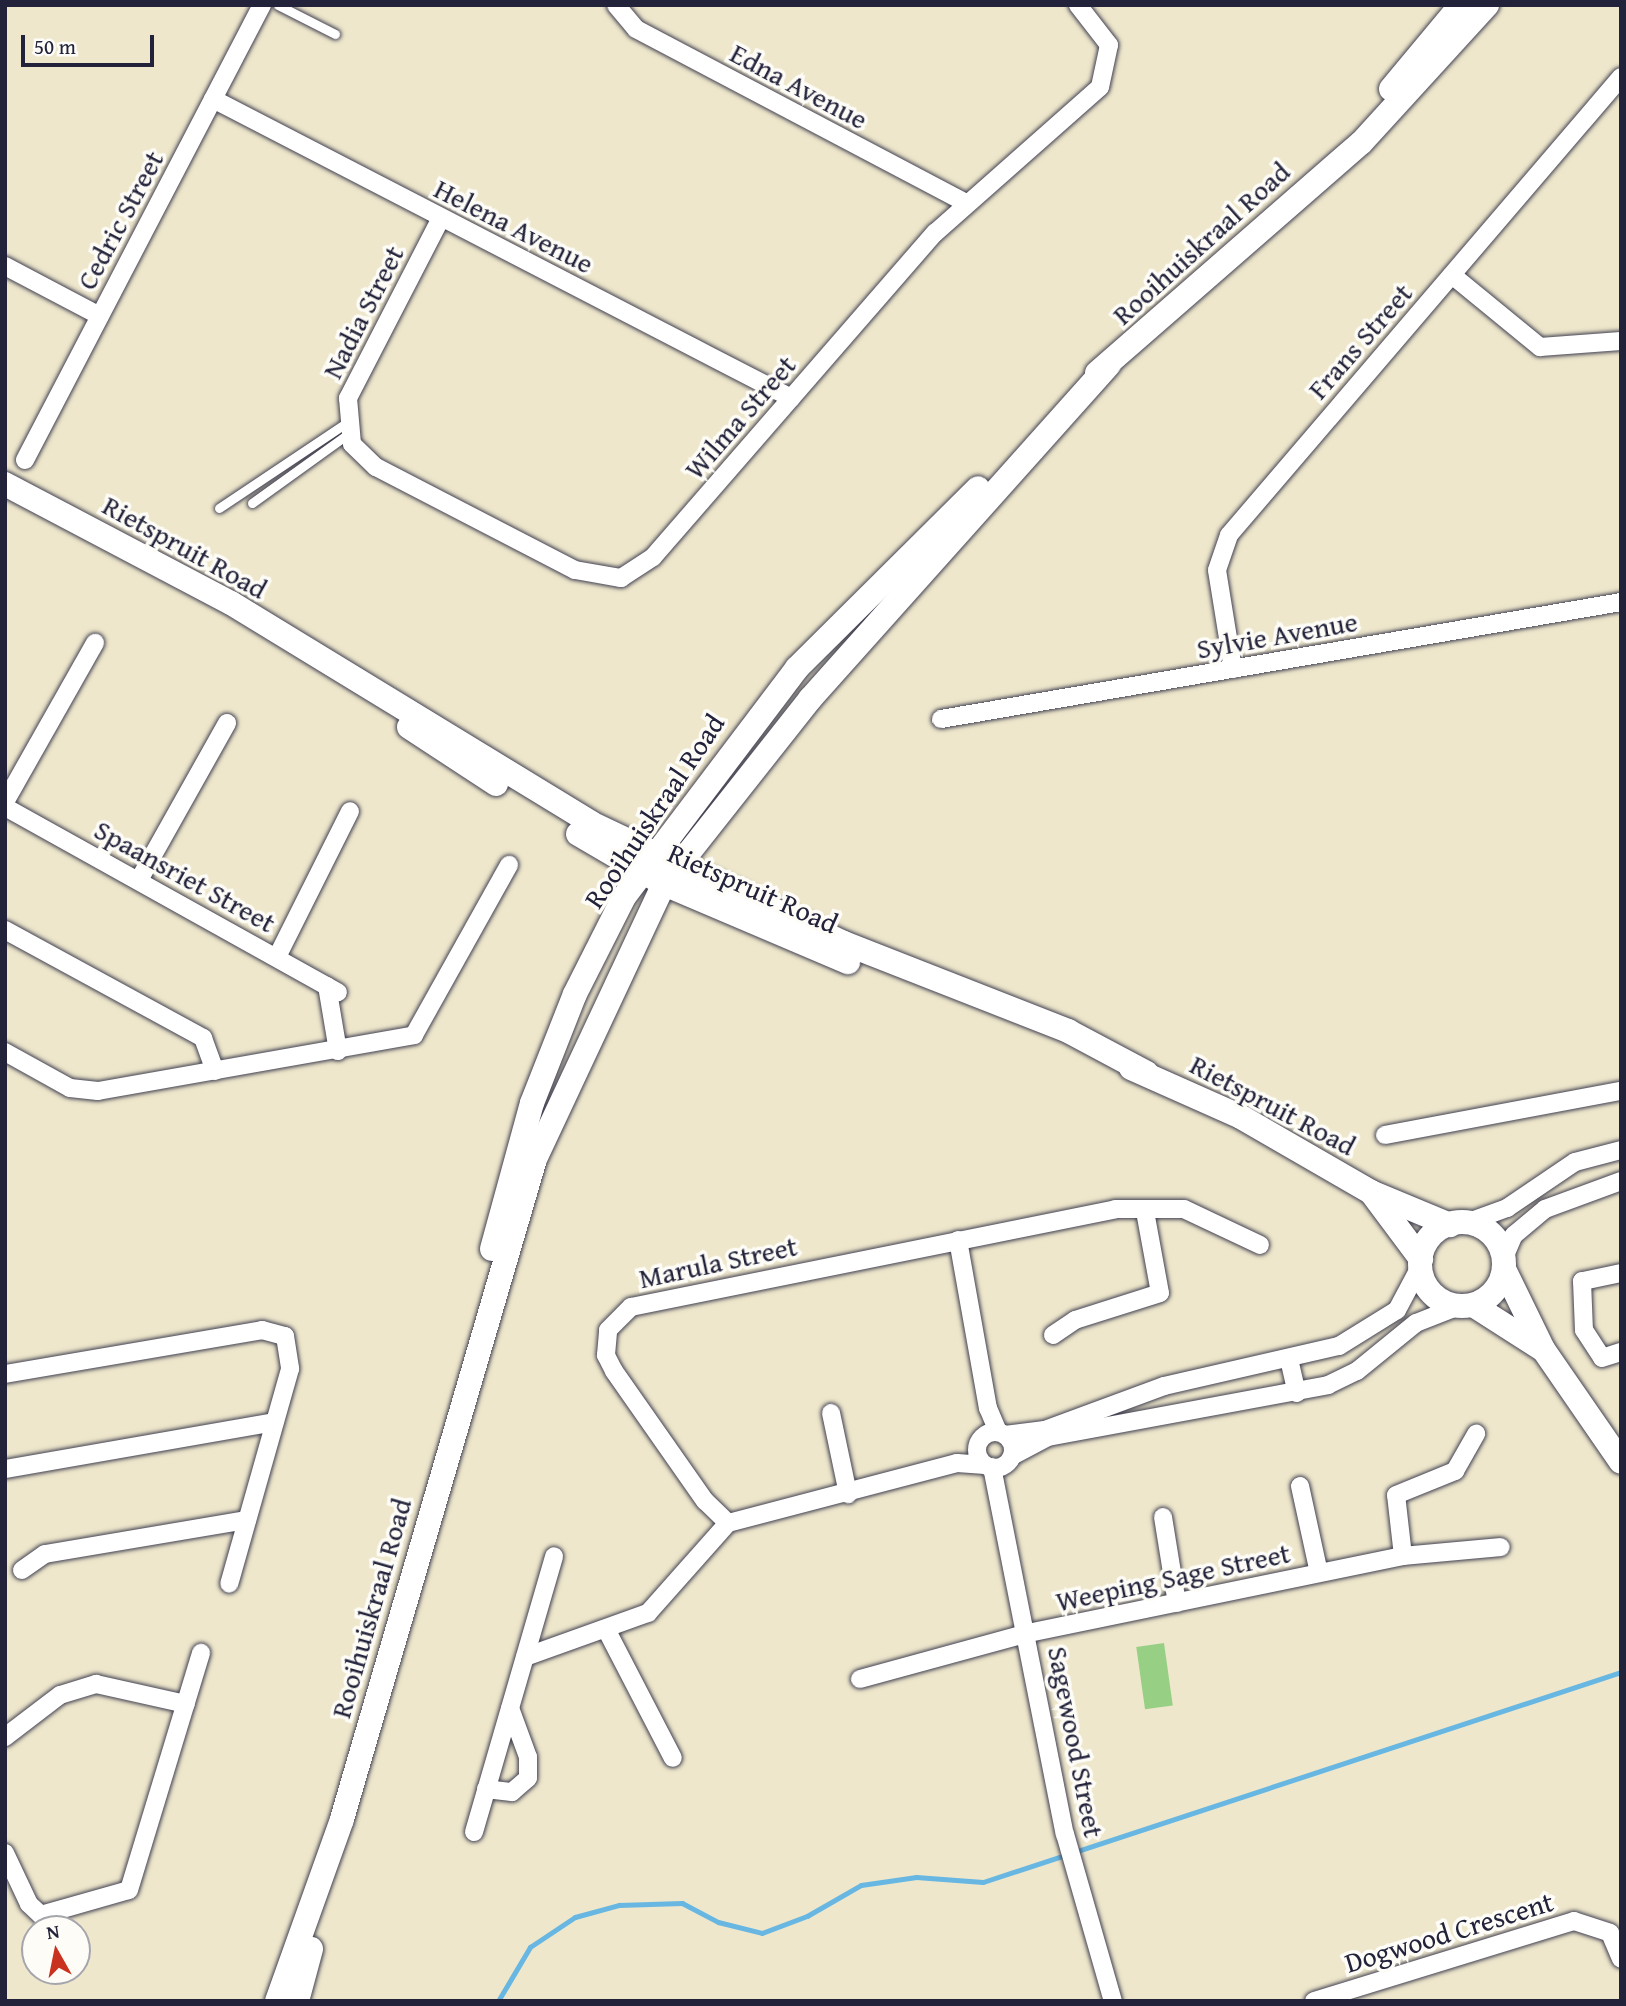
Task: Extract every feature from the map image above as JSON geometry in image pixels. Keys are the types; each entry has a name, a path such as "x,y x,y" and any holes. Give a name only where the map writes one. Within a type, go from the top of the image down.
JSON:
{"main road":[{"name":"Rooihuiskraal Road","path":"277,2001 342,1819 457,1413 535,1158 659,868 797,668 1109,365 1384,120 1479,6"},
{"name":"Rietspruit Road","path":"5,484 231,603 333,670 458,738 659,868 836,957 1147,1073 1241,1117 1371,1192 1458,1224"},
{"name":"Rietspruit Road","path":"1371,1192 1420,1263"},
{"path":"1543,1349 1466,1306 1429,1290 1420,1263 1431,1236 1458,1224 1490,1234 1543,1349 1621,1462"},
{"path":"1466,1306 1494,1292 1504,1263"},
{"name":"Rooihuiskraal Road","path":"297,2001 331,1883 342,1819"}],"street":[{"name":"Cedric Street","path":"25,460 262,5"},
{"name":"Edna Avenue","path":"616,5 636,29 967,203"},
{"name":"Wilma Street","path":"347,428 359,456 376,467 575,570 610,578 653,557 791,398 967,203 1093,95 1110,58 1105,35 1078,5"},
{"name":"Frans Street","path":"1233,669 1217,570 1222,545 1621,77"},
{"name":"Helena Avenue","path":"213,99 791,398"},
{"name":"Nadia Street","path":"347,428 348,398 441,218"},
{"path":"5,266 100,316"},
{"path":"1452,275 1540,347 1621,341"},
{"name":"Sylvie Avenue","path":"941,719 1621,602"},
{"path":"5,804 95,643"},
{"path":"139,880 227,723"},
{"name":"Spaansriet Street","path":"5,804 332,989 338,1051"},
{"path":"276,957 350,811"},
{"path":"5,1052 85,1092 338,1051 414,1035 509,865"},
{"path":"5,930 203,1038 215,1071"},
{"path":"1385,1135 1621,1091"},
{"path":"1458,1224 1507,1208 1575,1162 1621,1151"},
{"path":"1504,1263 1514,1235 1545,1209 1621,1181"},
{"name":"Marula Street","path":"728,1523 705,1502 609,1361 606,1337 614,1318 631,1307 1115,1209 1194,1211 1260,1245"},
{"path":"1053,1335 1085,1316 1156,1297 1161,1286 1145,1211"},
{"path":"958,1240 991,1438 999,1463"},
{"path":"957,1463 991,1438 1045,1430 1164,1386 1289,1359 1379,1326 1407,1300 1420,1263"},
{"path":"1621,1273 1582,1281 1584,1330 1602,1358 1621,1352"},
{"path":"525,1657 606,1629 657,1605 728,1523 848,1494 957,1463 999,1463 1048,1437 1297,1393 1357,1371 1416,1323 1466,1306"},
{"path":"5,1374 277,1331 288,1339 292,1359 229,1584"},
{"path":"1289,1359 1297,1393"},
{"path":"831,1413 848,1494"},
{"path":"5,1469 274,1422"},
{"path":"1403,1556 1396,1496 1455,1472 1475,1434"},
{"path":"991,1438 999,1463"},
{"name":"Sagewood Street","path":"999,1463 1001,1490 1065,1834 1113,2001"},
{"path":"1300,1486 1320,1573"},
{"path":"1163,1517 1177,1603"},
{"path":"22,1570 45,1554 247,1520"},
{"name":"Weeping Sage Street","path":"860,1679 1028,1633 1403,1556 1501,1547"},
{"path":"474,1832 554,1556"},
{"path":"606,1629 673,1758"},
{"path":"5,1853 29,1904 41,1915 129,1890 201,1653"},
{"path":"6,1735 60,1695 96,1684 186,1704"},
{"path":"486,1790 512,1792 528,1778 528,1757 510,1708"},
{"name":"Dogwood Crescent","path":"1314,2001 1574,1922 1611,1933 1621,1959"}],"lane":[{"path":"278,5 335,34"},
{"path":"252,503 347,428"},
{"path":"219,508 347,428"}],"green space":[{"path":"1164,1643 1173,1705 1145,1709 1136,1647"}],"waterway":[{"path":"498,2001 530,1947 575,1917 619,1905 682,1903 718,1922 762,1933 807,1916 861,1885 916,1877 983,1882 1621,1672"}]}
